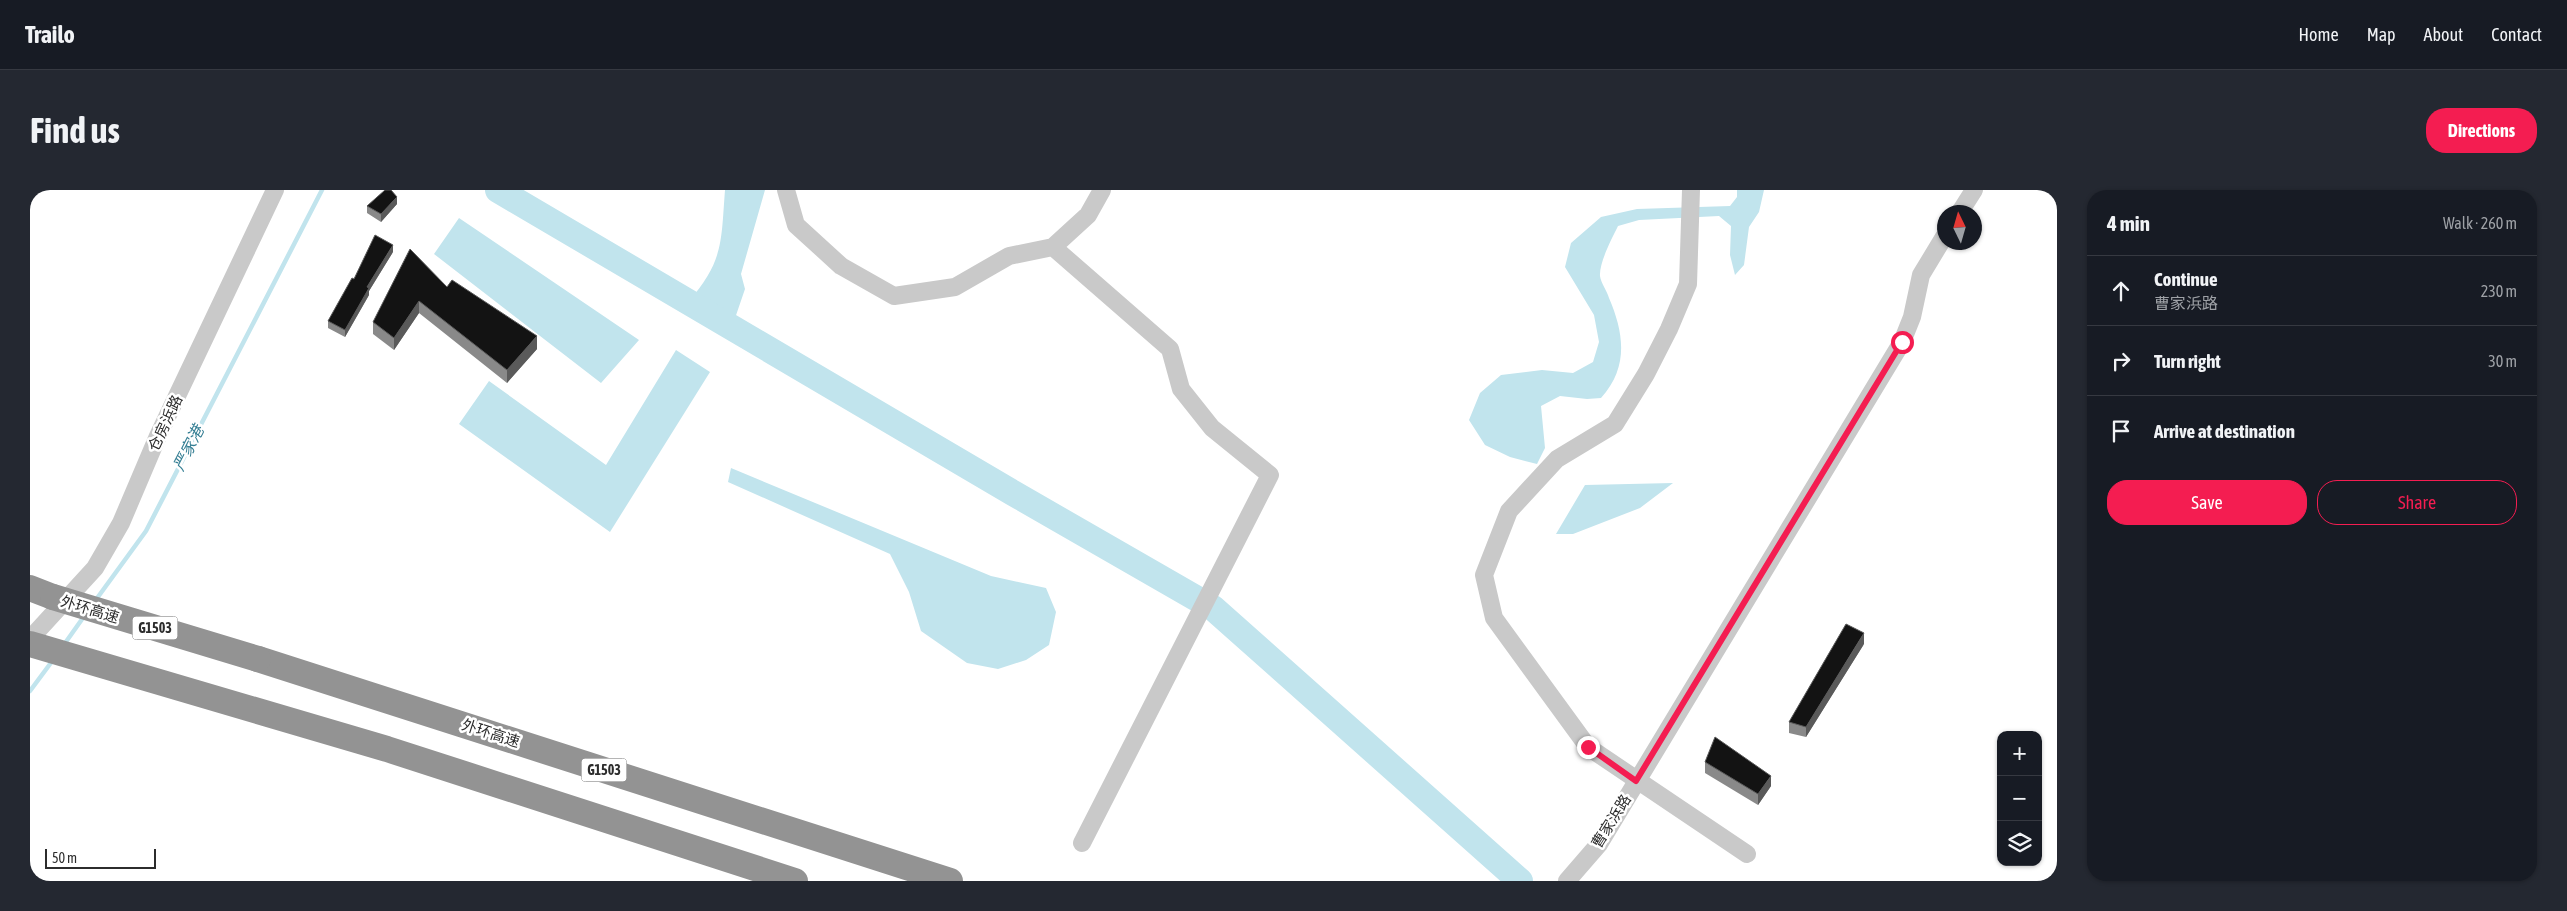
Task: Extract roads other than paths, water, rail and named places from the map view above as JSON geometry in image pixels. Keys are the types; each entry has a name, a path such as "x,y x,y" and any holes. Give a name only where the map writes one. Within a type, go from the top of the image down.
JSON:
{"highway":[{"name":"外环高速","path":"38,592 258,659 950,881"},
{"path":"30,644 222,699 396,752 794,881"}],"street":[{"name":"仓房浜路","path":"30,639 94,568 121,523 158,436 275,190"},
{"path":"786,190 796,225 840,266 894,296 955,286 1009,256 1054,247 1088,214 1102,190"},
{"path":"1691,190 1688,284 1646,374 1615,424 1557,459 1509,511 1484,575 1494,618 1588,747 1746,854"},
{"path":"1964,205 1974,190"},
{"path":"1054,247 1170,349 1181,389 1212,428 1270,475 1082,843"},
{"name":"曹家浜路","path":"1567,881 1598,844 1902,342 1912,317 1920,275 1937,248"}],"water":[{"path":"725,190 765,190 741,274 745,289 732,327 688,302 708,275 718,250 723,224"},
{"path":"1737,190 1764,190 1759,212 1749,227 1744,265 1735,275 1730,255 1731,226 1719,216 1639,220 1618,226 1606,251 1600,271 1601,279 1618,324 1620,337 1620,362 1610,386 1601,398 1587,399 1560,396 1541,406 1545,448 1537,464 1510,457 1485,445 1469,420 1480,393 1501,375 1542,370 1573,373 1593,362 1599,342 1594,315 1565,267 1571,243 1601,217 1637,209 1730,206 1737,197"},
{"path":"459,218 639,340 601,383 434,254"},
{"path":"676,350 710,372 610,532 459,424 489,381 606,465"},
{"path":"731,468 991,576 1046,588 1056,612 1049,645 1026,660 998,669 967,663 921,631 909,592 890,554 728,482"},
{"path":"1673,483 1640,508 1573,534 1556,534 1585,485"}],"waterway":[{"name":"严家港","path":"95,601 146,531 322,190"},
{"path":"498,190 1013,493 1213,608 1520,881"},
{"name":"严家港","path":"63,646 85,615"},
{"name":"严家港","path":"30,691 53,660"}]}
